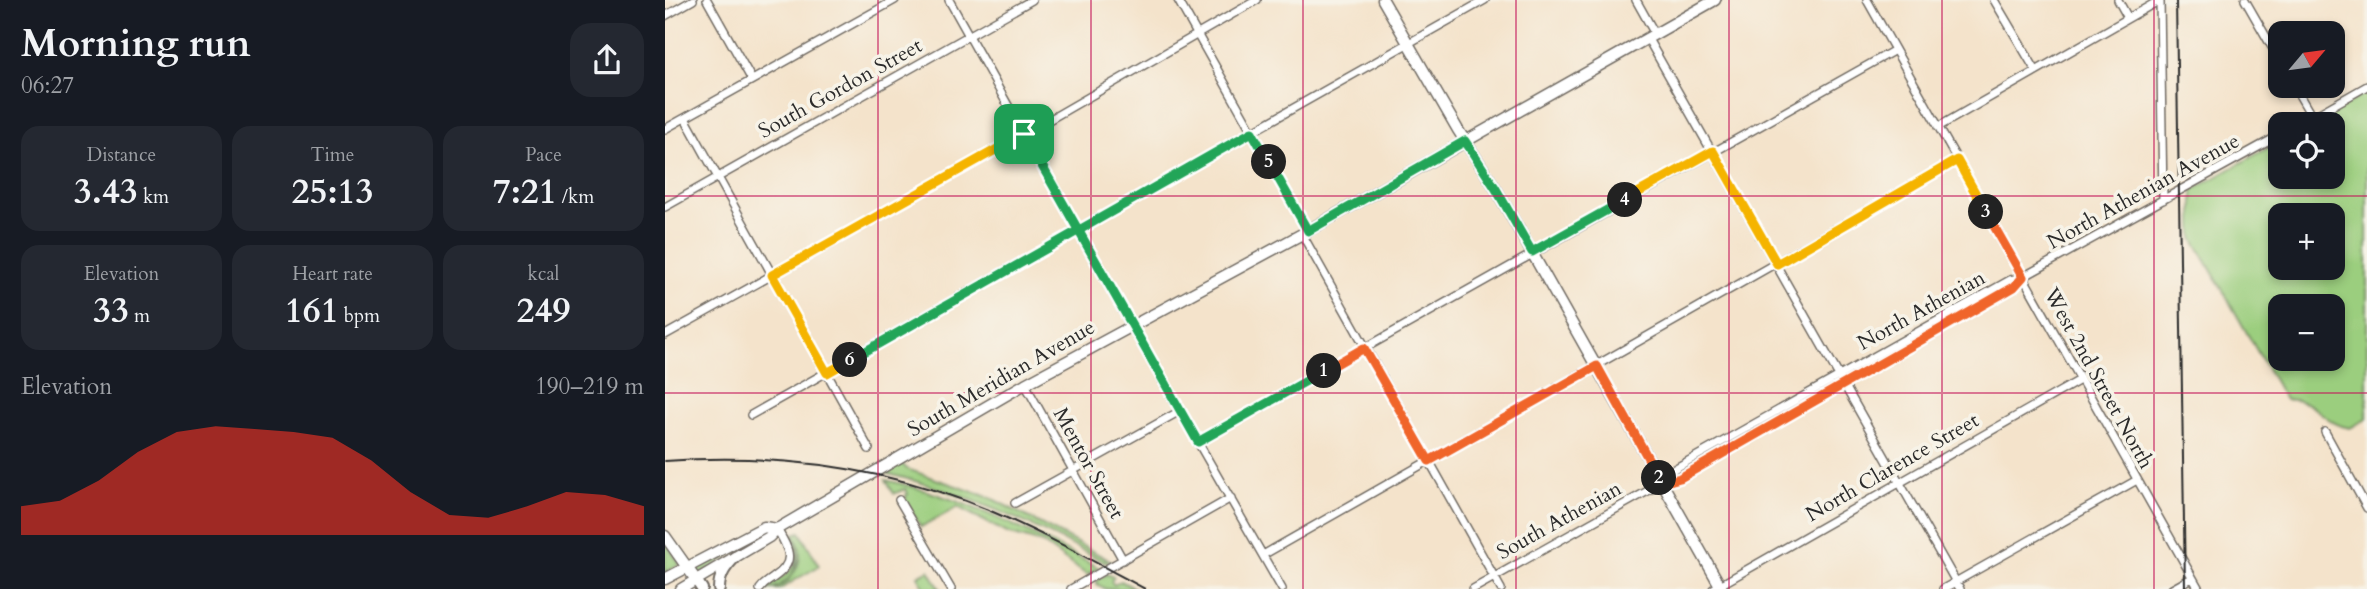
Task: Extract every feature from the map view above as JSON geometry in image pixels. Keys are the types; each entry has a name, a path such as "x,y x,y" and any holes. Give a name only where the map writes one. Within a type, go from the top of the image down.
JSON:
{"highway":[{"path":"719,589 721,575 735,557"}],"main road":[{"path":"1383,0 1496,189 1597,366 1718,588"},
{"name":"South Meridian Avenue","path":"681,589 699,585 777,529 1025,384 1305,233 1715,0"},
{"name":"South Meridian Avenue","path":"665,579 764,527 777,529"},
{"path":"665,536 699,585"}],"street":[{"path":"665,16 694,0"},
{"path":"708,0 753,80"},
{"path":"665,129 895,0"},
{"path":"949,0 1282,589"},
{"name":"South Gordon Street","path":"665,206 1032,0"},
{"path":"1178,0 1252,132 1364,348 1501,589"},
{"path":"665,335 1257,0"},
{"path":"751,415 1485,0"},
{"path":"1636,0 1651,37 1713,151 1958,585"},
{"name":"West 2nd Street North","path":"1867,0 2199,589"},
{"path":"1994,0 2036,71"},
{"path":"2118,0 2128,18"},
{"path":"1938,127 2160,0 2164,200"},
{"path":"2245,0 2268,40"},
{"path":"1198,442 1895,50"},
{"path":"2321,112 2367,86"},
{"path":"685,118 869,449"},
{"name":"North Athenian Avenue","path":"2023,277 2268,142"},
{"path":"1263,555 1957,160"},
{"name":"North Athenian","path":"1662,483 1674,469 2010,280 2023,277"},
{"name":"North Athenian","path":"1662,483 1680,478 2014,287 2023,277"},
{"name":"North Clarence Street","path":"1718,588 2080,380"},
{"name":"Mentor Street","path":"1025,384 1122,560"},
{"path":"1015,503 1180,411"},
{"path":"2325,432 2363,493 2367,508"},
{"path":"1943,589 1958,585 2137,480"},
{"name":"South Athenian","path":"1473,589 1662,483"},
{"path":"1071,589 1231,498"},
{"path":"899,500 951,589"},
{"path":"760,589 785,569 789,560 787,548 777,529"},
{"path":"2172,589 2192,578"}],"green space":[{"path":"2367,93 2367,419 2350,428 2341,426 2304,402 2285,400 2269,371 2345,371 2345,294 2268,294 2268,370 2193,238 2193,190 2268,148 2268,189 2345,189 2345,112 2333,112"},
{"path":"901,463 907,469 991,498 1111,561 1106,563 1026,523 971,500 885,473"},
{"path":"886,480 969,506 1099,568 1087,575 1042,543 1007,533 958,507 921,527 906,502 908,494 905,489 894,494"},
{"path":"800,532 819,566 780,589 774,589 789,578 797,566 800,551 794,534"},
{"path":"763,533 765,535 699,574 695,568"},
{"path":"793,535 796,544 797,562 790,578 776,587 766,589 787,574 795,563 795,547 791,537"},
{"path":"665,542 680,564 665,573"},
{"path":"929,570 940,589 925,589 918,576"},
{"path":"1107,574 1114,577 1111,581 1114,585 1121,581 1136,589 1106,589 1097,584 1097,580"}],"railway":[{"path":"2176,0 2185,589"},
{"path":"665,461 749,459 791,462 873,474 914,484 993,512 1145,589"}],"route":[{"path":"1024,134 772,275 827,373 1069,236 1078,231 1089,225 1252,132 1308,231 1465,141 1532,252 1713,151 1777,264 1957,160 2023,277 2014,287 1680,478 1662,483 1597,366 1429,461 1364,348 1198,442 1156,370 1128,319 1078,231 1024,134"}]}
